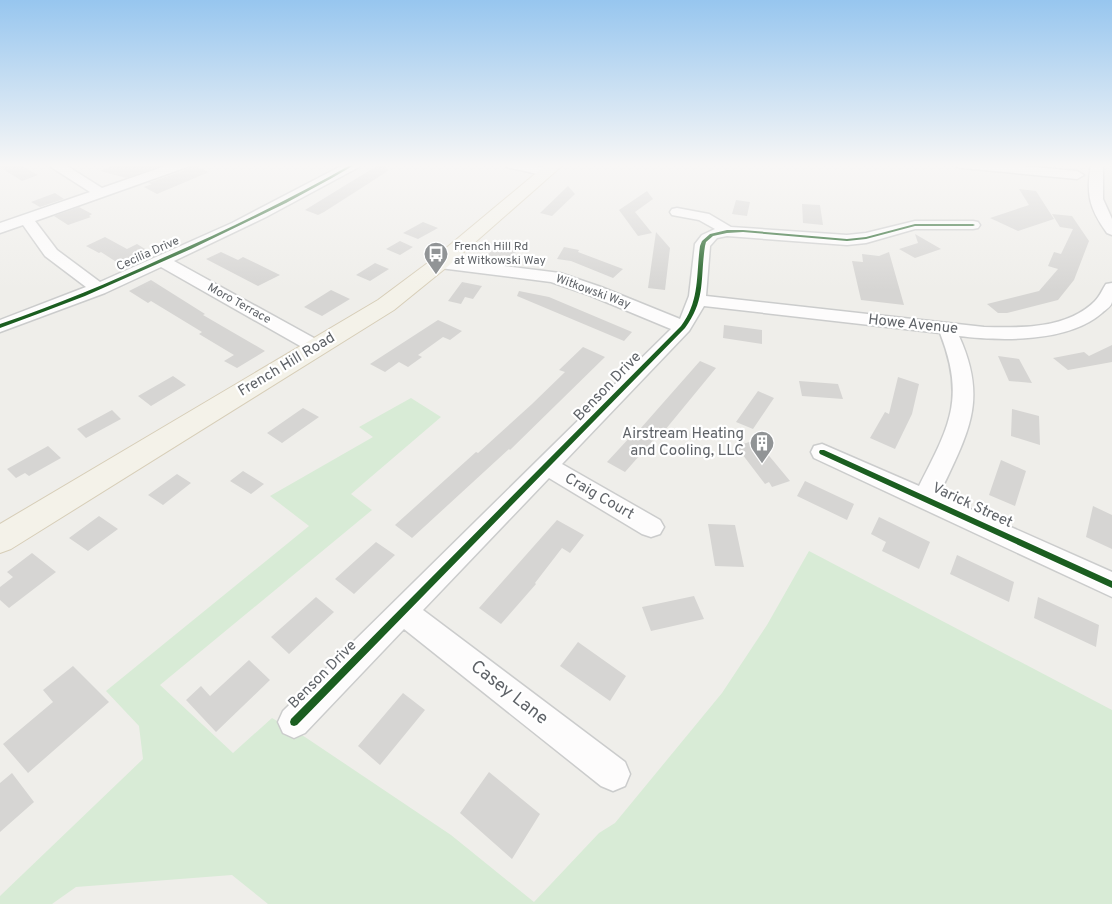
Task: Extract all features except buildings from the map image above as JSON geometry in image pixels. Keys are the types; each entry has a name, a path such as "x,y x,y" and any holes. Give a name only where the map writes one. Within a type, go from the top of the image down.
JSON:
{"main road":[{"name":"French Hill Road","path":"0,540 386,305 440,263 506,206"}],"street":[{"path":"0,228 62,206"},
{"name":"Cecilia Drive","path":"0,326 61,305 279,206"},
{"path":"1098,206 1112,230"},
{"path":"677,212 696,213 708,217 728,231"},
{"path":"26,219 51,253 98,288"},
{"name":"Benson Drive","path":"294,722 684,327 698,300 703,245 710,237 728,231 743,231 848,240 866,238 915,225 973,225"},
{"name":"Moro Terrace","path":"162,260 316,347"},
{"name":"Witkowski Way","path":"440,263 554,277 595,291 684,327"},
{"name":"Howe Avenue","path":"698,300 947,329 1006,334 1041,331 1060,327 1090,314 1109,296 1112,288"},
{"path":"925,498 962,412 963,376 959,359 947,329"},
{"name":"Varick Street","path":"822,452 1112,585"},
{"name":"Craig Court","path":"547,466 651,527"},
{"name":"Casey Lane","path":"404,612 613,774"}],"green space":[{"path":"411,398 441,417 351,494 372,510 160,685 233,753 272,718 305,737 451,835 534,902 599,833 615,823 722,693 767,625 809,551 1112,710 1112,904 268,904 232,875 76,887 52,904 0,904 0,896 143,759 139,726 106,691 309,526 270,496 373,437 359,427"}],"cycle path":[{"path":"0,326 83,295 277,206"},
{"path":"294,722 683,327 696,304 702,246 707,238 722,232 743,231 847,240 866,238 915,225 973,225"},
{"path":"822,452 1112,585"}],"place":[{"name":"French Hill Rd at Witkowski Way","path":"436,275"},
{"name":"Airstream Heating and Cooling, LLC","path":"762,464"}]}
